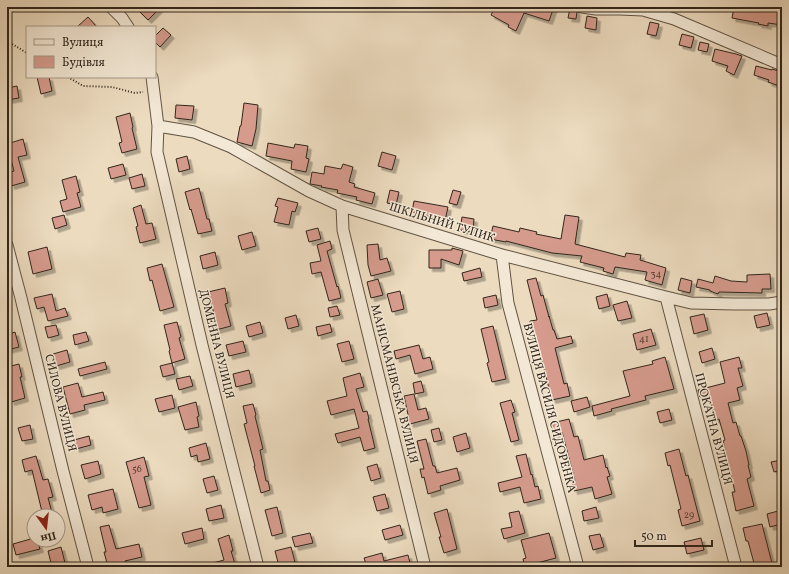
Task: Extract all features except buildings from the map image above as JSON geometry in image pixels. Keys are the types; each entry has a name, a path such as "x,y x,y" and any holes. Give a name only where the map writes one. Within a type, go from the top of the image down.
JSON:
{"street":[{"path":"111,7 127,26"},
{"path":"582,7 596,9 643,10 674,20 782,64"},
{"path":"152,78 158,126"},
{"name":"ШКІЛЬНИЙ ТУПИК","path":"158,126 194,132 231,147 309,191 342,206 502,255 691,302 727,304 769,304 782,302"},
{"name":"ДОМЕННА ВУЛИЦЯ","path":"158,126 157,152 202,345 258,567"},
{"name":"МАНІСМАНІВСЬКА ВУЛИЦЯ","path":"342,206 343,230 426,567"},
{"name":"СИЛОВА ВУЛИЦЯ","path":"7,245 88,567"},
{"name":"ВУЛИЦЯ ВАСИЛЯ СИДОРЕНКА","path":"502,255 508,303 578,567"},
{"name":"ПРОКАТНА ВУЛИЦЯ","path":"666,297 736,567"}],"path":[{"path":"7,41 26,52"},
{"path":"70,78 82,86 112,87 135,93 154,91"}]}
